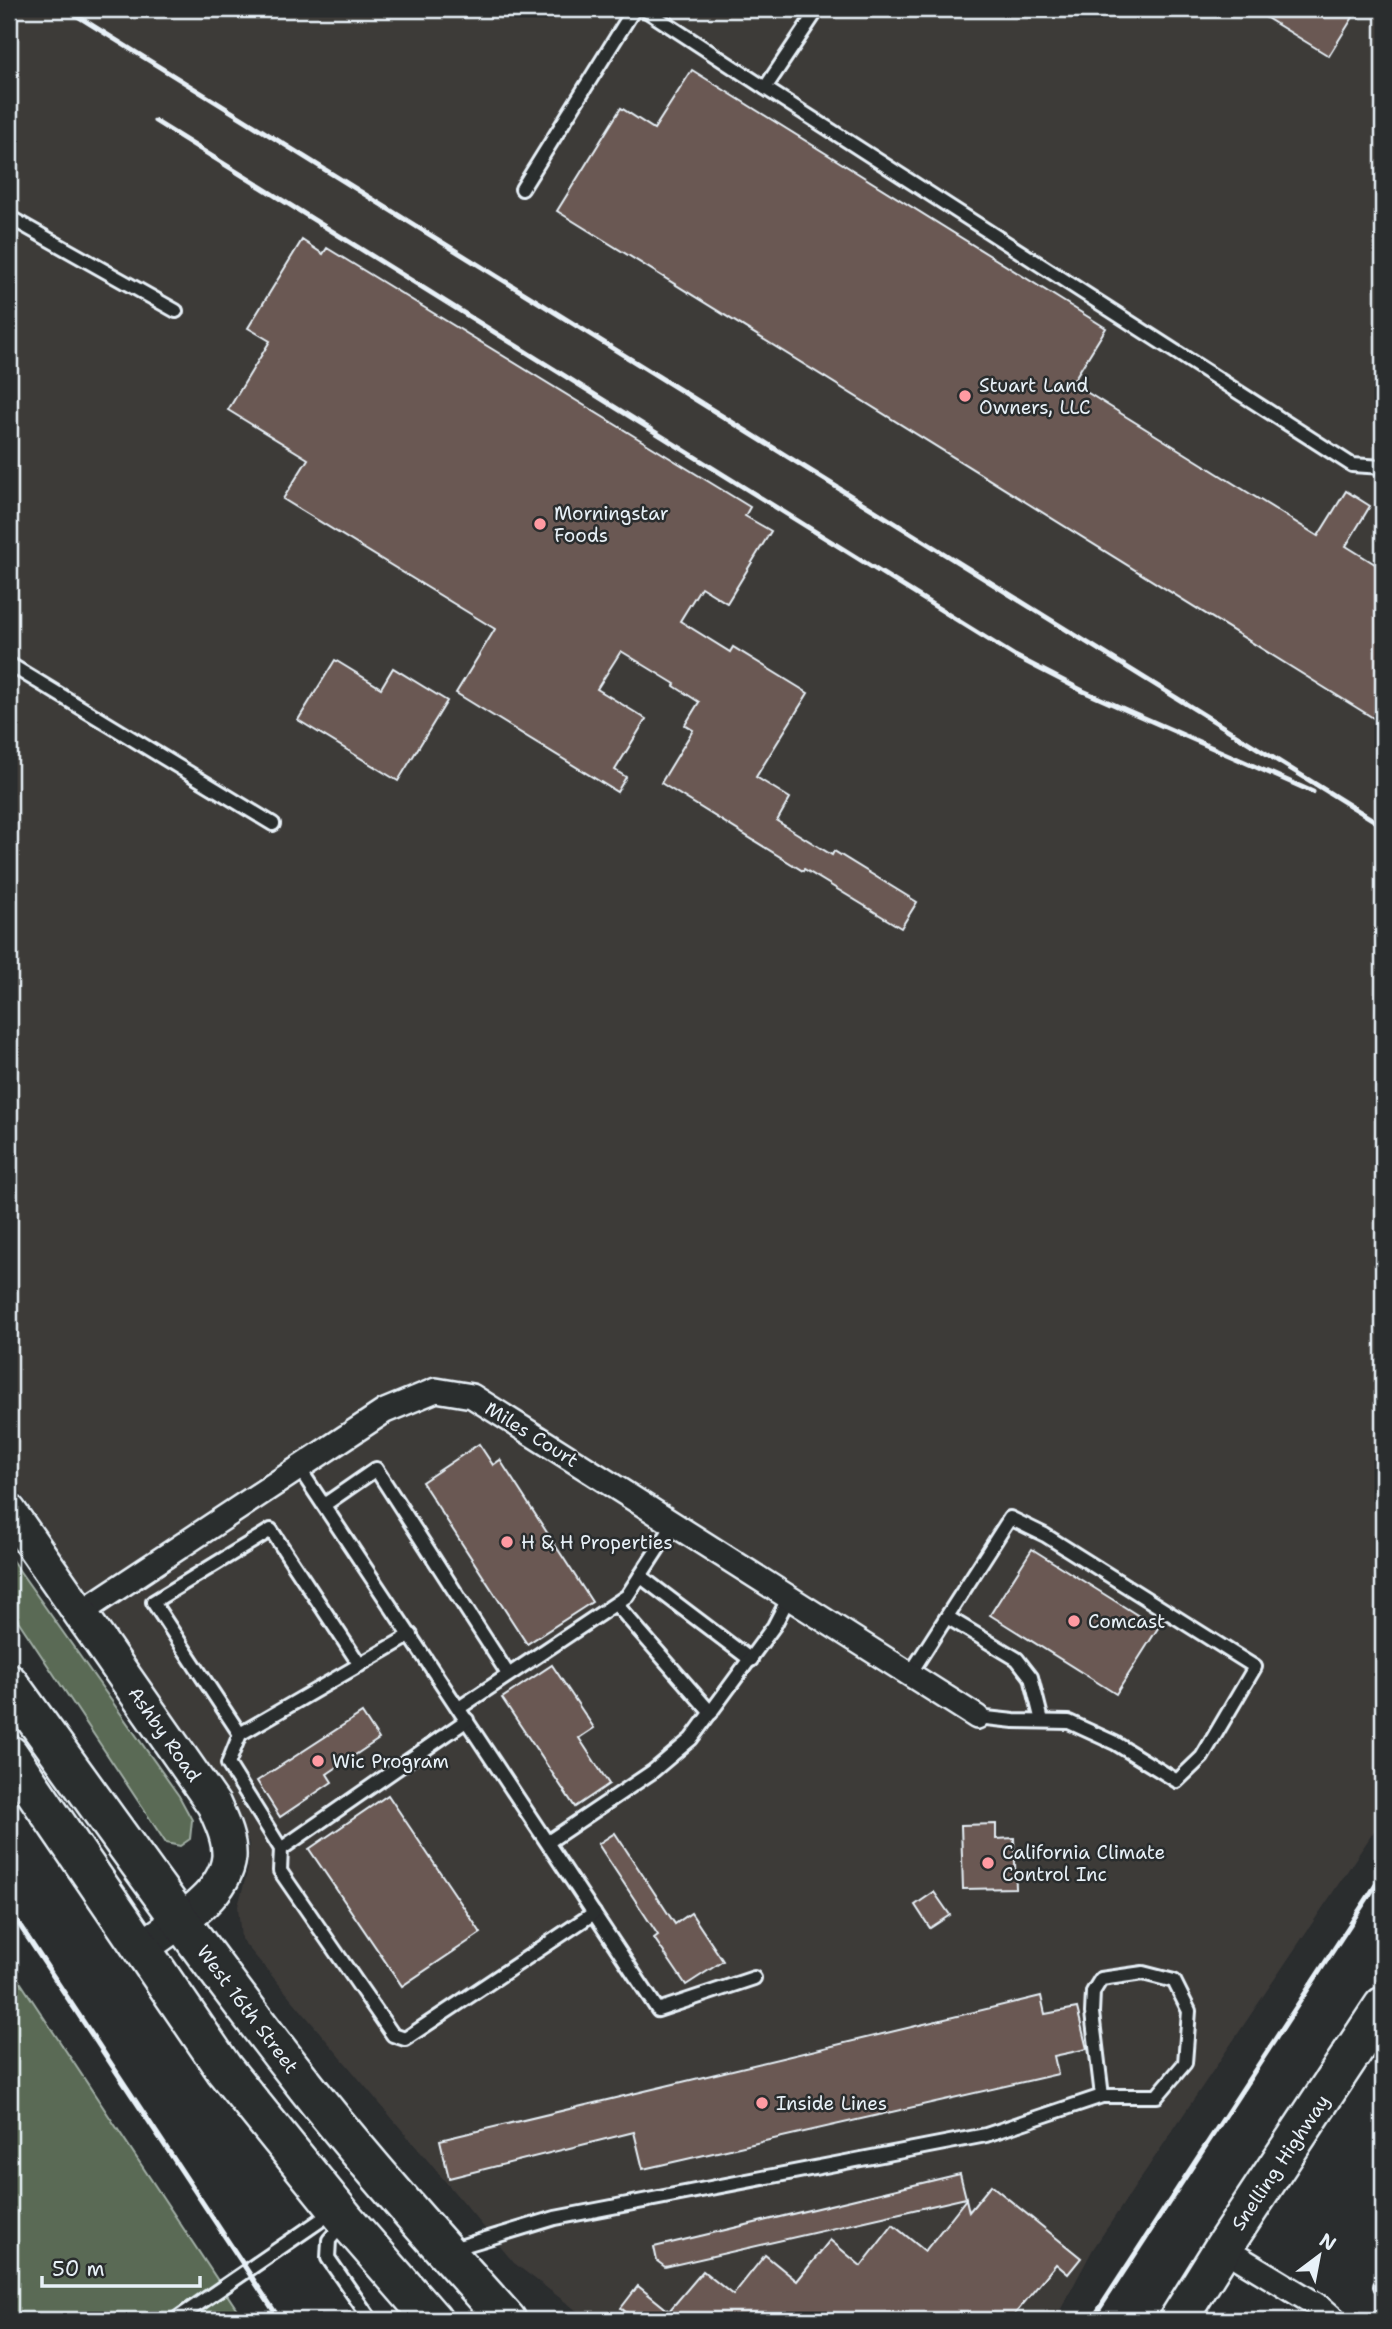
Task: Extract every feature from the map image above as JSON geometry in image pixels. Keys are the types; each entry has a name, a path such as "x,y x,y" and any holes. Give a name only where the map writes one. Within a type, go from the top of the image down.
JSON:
{"main road":[{"name":"Ashby Road","path":"9,1511 214,1805 226,1832 229,1858 222,1880 209,1899 140,1949"},
{"name":"West 16th Street","path":"9,1683 298,2076 445,2251 507,2320"},
{"path":"9,1754 224,2069 342,2215 433,2320"},
{"name":"Snelling Highway","path":"1178,2320 1383,2006"}],"street":[{"name":"Miles Court","path":"80,1613 385,1411 436,1391 472,1396 977,1717"},
{"path":"1223,2248 1320,2307 1335,2320"}],"lane":[{"path":"522,189 635,9"},
{"path":"644,9 1352,465 1383,467"},
{"path":"765,88 818,9"},
{"path":"9,217 176,311"},
{"path":"9,663 273,824"},
{"path":"299,1468 658,2010 754,1978"},
{"path":"324,1505 376,1468 508,1674"},
{"path":"910,1674 1010,1518 1045,1535 1255,1667 1202,1757 1177,1781 1115,1743 1069,1722 977,1717"},
{"path":"459,1708 627,1596 674,1524"},
{"path":"240,1734 153,1602 271,1530 360,1665"},
{"path":"640,1576 751,1660"},
{"path":"548,1842 652,1772 691,1739 775,1626 789,1597"},
{"path":"616,1604 711,1713"},
{"path":"947,1617 1017,1659 1031,1677 1042,1721"},
{"path":"411,1635 240,1734 228,1764 281,1849 280,1871 393,2035 405,2039 594,1913"},
{"path":"281,1849 467,1720"},
{"path":"445,2251 555,2218 986,2135 1102,2096 1157,2096 1185,2063 1189,2011 1174,1981 1143,1973 1101,1979 1093,1992 1092,2013 1102,2096"},
{"path":"175,2320 342,2215"},
{"path":"342,2215 330,2240 328,2258 372,2320"}],"shaded area":[{"path":"9,9 1383,9 1383,1818 1093,2249 1055,2320 589,2320 514,2263 241,1939 238,1906 248,1869 249,1844 231,1803 9,1476"}],"green space":[{"path":"9,1556 179,1796 192,1820 190,1839 180,1846 166,1843 9,1607"},
{"path":"9,1965 244,2320 9,2320"}],"building":[{"path":"1252,9 1358,9 1329,56"},
{"name":"Stuart Land Owners, LLC","path":"692,70 1106,328 1072,383 1318,536 1346,491 1370,506 1346,546 1383,569 1383,724 557,211 621,108 654,129"},
{"name":"Morningstar Foods","path":"302,240 323,254 327,248 750,507 745,516 771,531 727,603 701,587 680,621 730,652 733,647 808,693 756,777 790,798 777,821 832,855 834,851 917,902 901,928 661,783 693,730 685,725 699,702 674,686 675,684 621,651 597,689 646,719 615,770 626,777 617,792 456,693 495,629 283,499 308,459 228,410 270,341 248,328"},
{"path":"335,660 381,688 393,668 447,701 398,781 298,720"},
{"name":"H & H Properties","path":"479,1444 493,1465 500,1460 592,1602 527,1644 422,1482"},
{"name":"Comcast","path":"1032,1549 1158,1628 1116,1694 990,1615"},
{"path":"552,1665 594,1728 579,1738 609,1784 575,1807 502,1698"},
{"name":"Wic Program","path":"362,1713 379,1739 327,1774 332,1782 280,1817 257,1781"},
{"path":"388,1795 481,1933 402,1986 309,1849"},
{"name":"California Climate Control Inc","path":"996,1824 996,1839 1014,1838 1016,1888 963,1889 961,1825"},
{"path":"615,1833 675,1924 691,1913 723,1961 686,1985 654,1938 658,1935 598,1844"},
{"path":"934,1892 950,1915 930,1928 915,1905"},
{"name":"Inside Lines","path":"1041,1996 1045,2014 1077,2008 1087,2049 1054,2056 1058,2074 643,2169 634,2132 449,2178 440,2140"},
{"path":"960,2174 966,2198 665,2267 657,2261 654,2247"},
{"path":"991,2185 1081,2258 1068,2274 1056,2264 1010,2320 636,2320 621,2308 638,2286 669,2311 703,2271 733,2295 765,2255 797,2281 830,2240 861,2266 893,2225 925,2251 966,2199 969,2212"}],"railway":[{"path":"66,9 1383,826"},
{"path":"155,121 1015,656 1083,691 1313,792"},
{"path":"1092,2320 1383,1874"},
{"path":"9,1909 280,2320"}],"place":[{"name":"Stuart Land Owners, LLC","path":"965,396"},
{"name":"Morningstar Foods","path":"540,524"},
{"name":"H & H Properties","path":"507,1542"},
{"name":"Comcast","path":"1074,1621"},
{"name":"Wic Program","path":"318,1761"},
{"name":"California Climate Control Inc","path":"988,1863"},
{"name":"Inside Lines","path":"762,2103"}]}
